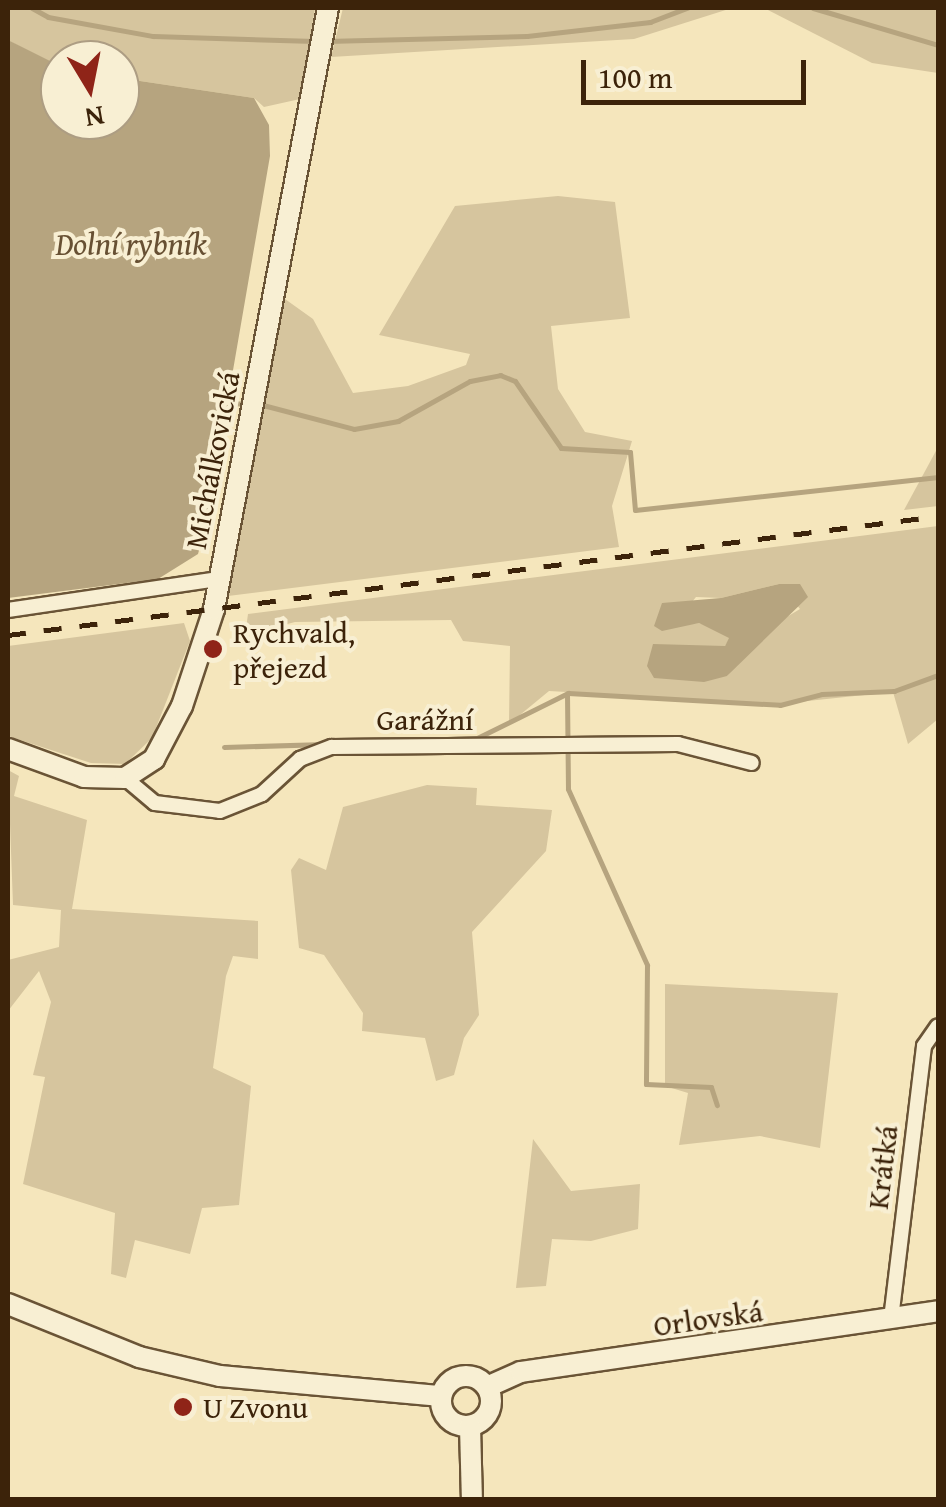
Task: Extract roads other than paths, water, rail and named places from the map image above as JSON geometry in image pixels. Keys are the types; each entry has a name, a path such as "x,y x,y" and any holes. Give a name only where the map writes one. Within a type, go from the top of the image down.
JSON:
{"main road":[{"name":"Michálkovická","path":"125,778 154,758 172,728 219,579 327,13"},
{"path":"8,749 84,777 125,778"},
{"path":"8,1304 83,1338 220,1376 441,1396"},
{"name":"Orlovská","path":"487,1387 521,1372 938,1311"},
{"path":"465,1376 487,1387 489,1412 470,1426 447,1419 441,1396 450,1382 465,1376"},
{"path":"470,1426 472,1500"}],"street":[{"path":"8,610 219,579"},
{"name":"Garážní","path":"125,778 154,803 220,811 262,794 300,758 332,746 678,744 752,762"},
{"name":"Krátká","path":"891,1319 924,1046 938,1026"}],"water":[{"name":"Dolní rybník","path":"8,40 40,56 40,140 140,140 140,81 254,98 269,125 270,156 198,554 158,579 8,598"},
{"path":"779,584 800,584 808,597 727,676 704,682 654,678 647,666 653,644 725,646 729,638 699,623 662,631 654,626 662,603 721,598"}],"waterway":[{"path":"32,8 48,17 153,36 315,41"},
{"path":"326,41 527,36 650,22 687,8"},
{"path":"813,8 938,45"},
{"path":"259,404 354,429 398,421 470,381 500,375 515,381 561,448 630,452 635,510 938,477"},
{"path":"224,403 248,404"},
{"path":"447,739 477,738 568,693 780,705 822,694 894,691 938,675"},
{"path":"567,694 568,789 647,965 646,1084 711,1087 717,1105"},
{"path":"224,747 326,744"}],"railway":[{"path":"8,635 938,516"}],"place":[{"name":"Rychvald, přejezd","path":"213,649"},
{"name":"U Zvonu","path":"183,1407"}]}
